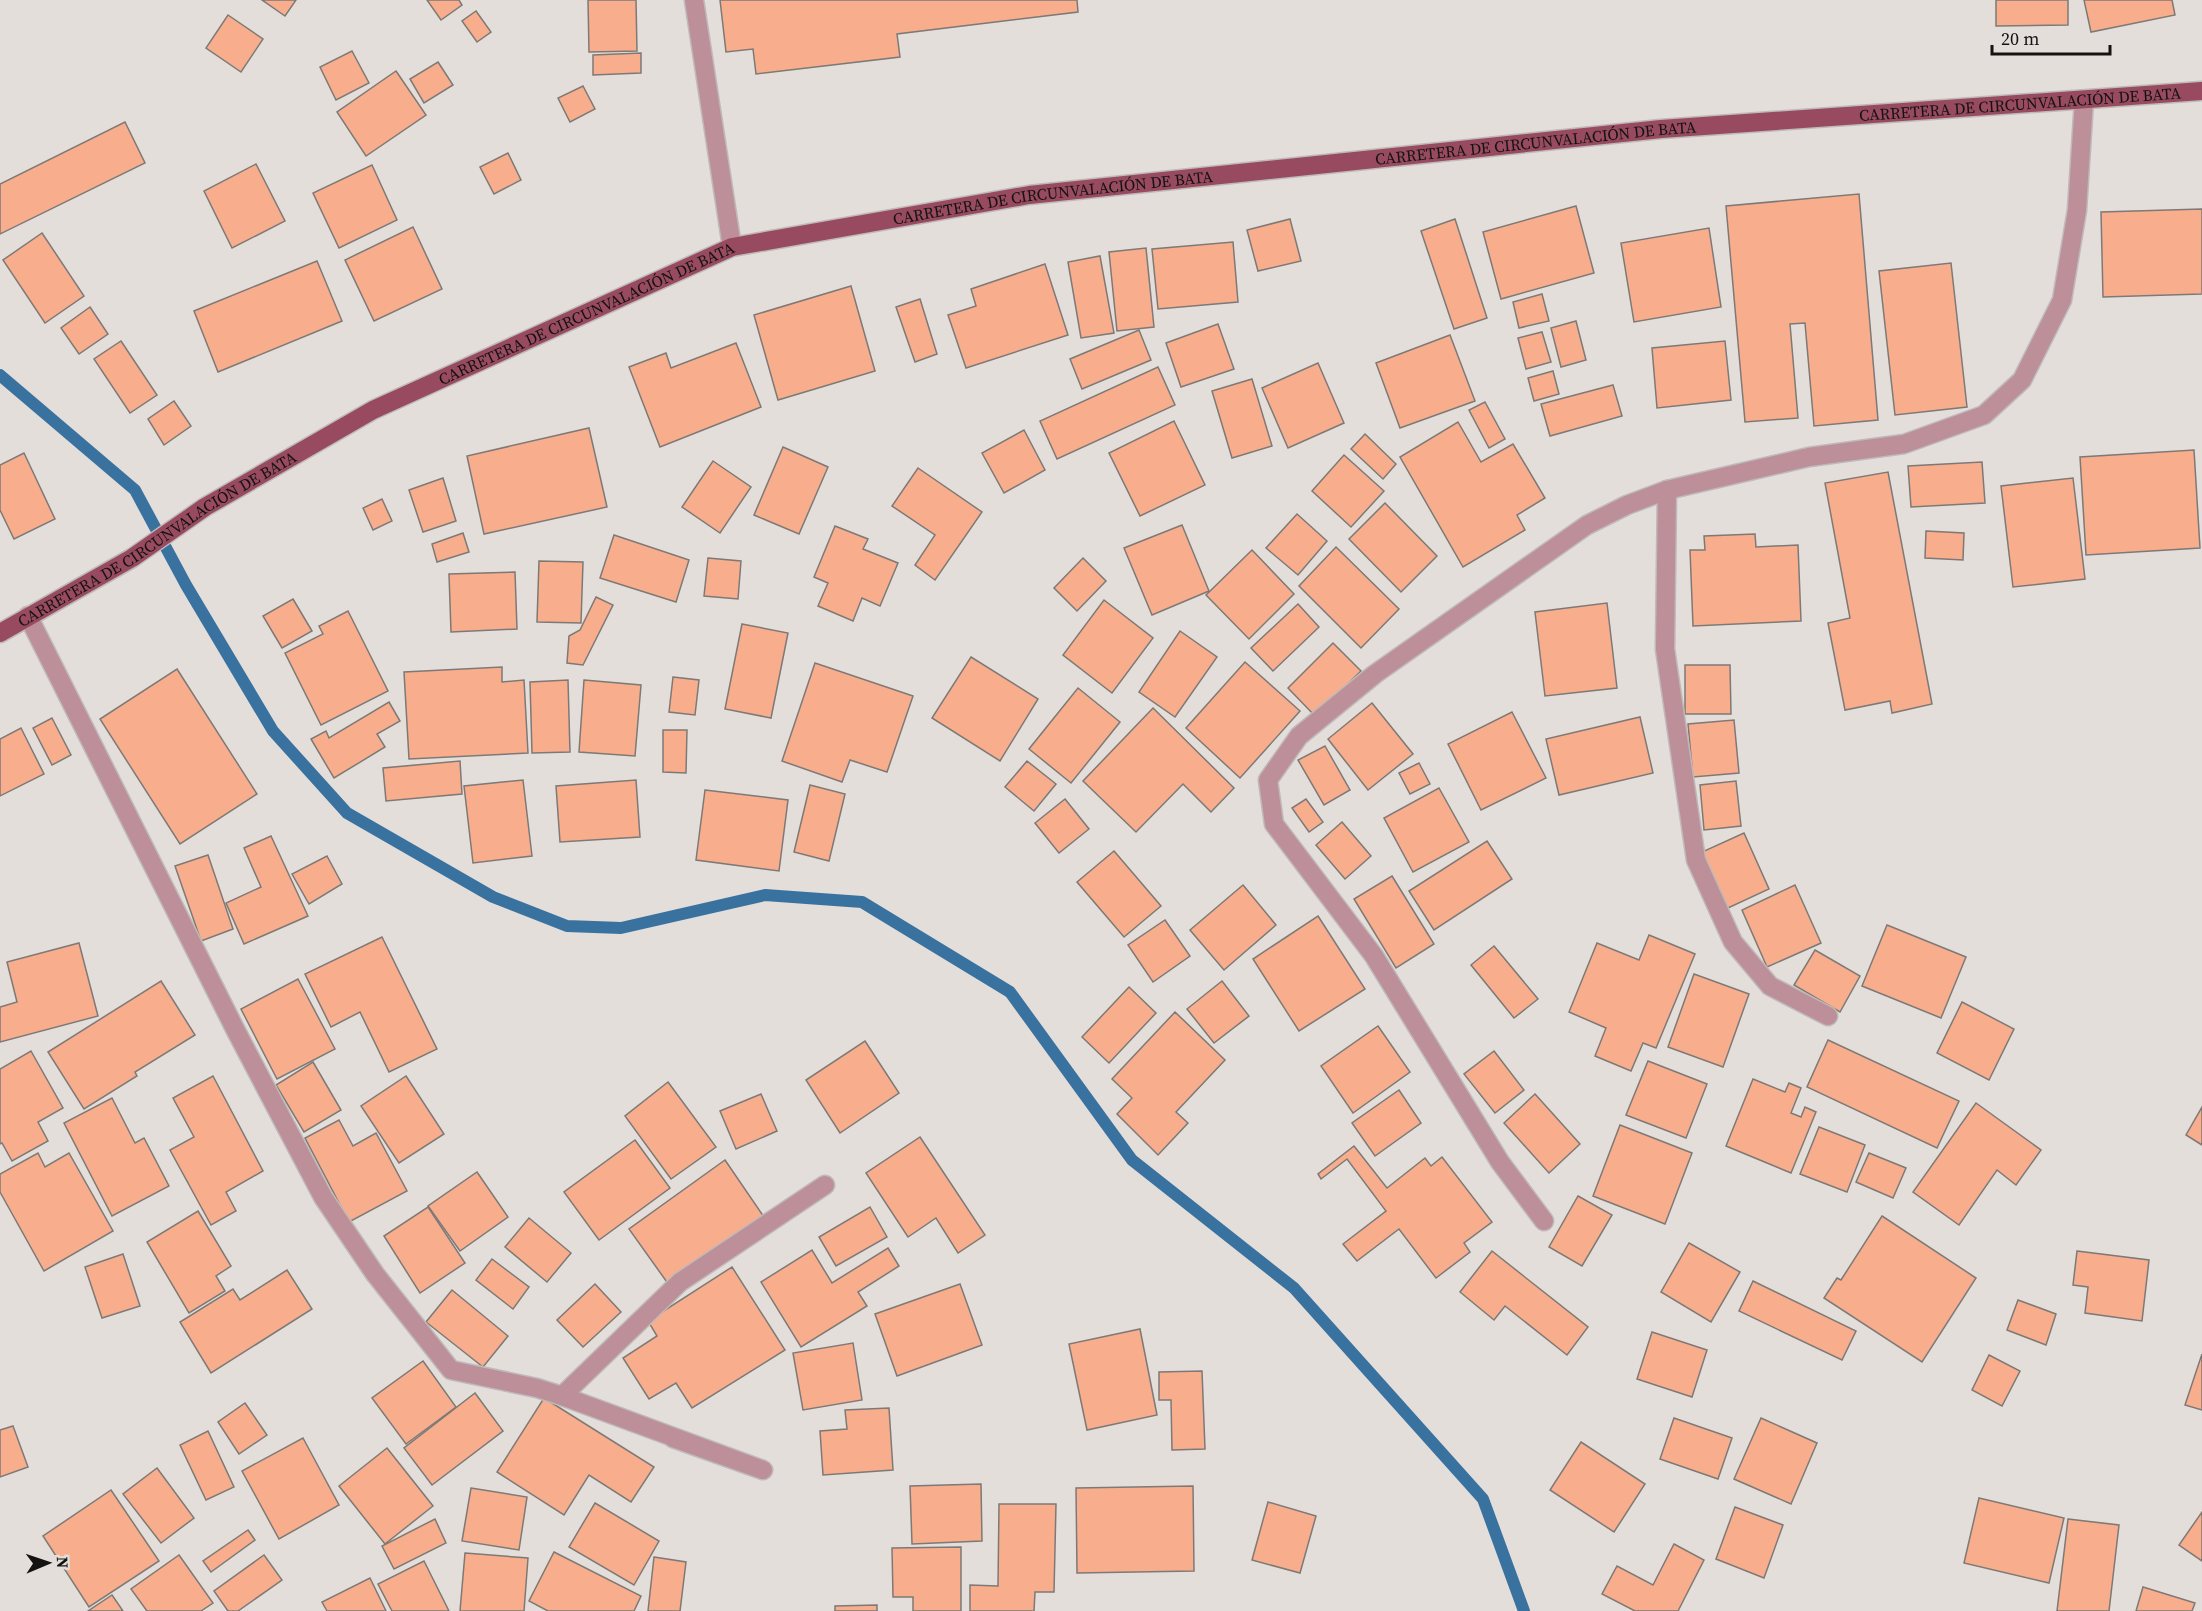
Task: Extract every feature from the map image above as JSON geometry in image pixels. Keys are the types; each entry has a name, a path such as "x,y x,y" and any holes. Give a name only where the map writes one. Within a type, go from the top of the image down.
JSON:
{"main road":[{"name":"CARRETERA DE CIRCUNVALACIÓN DE BATA","path":"0,633 132,558 205,507 373,410 732,247 1041,194 1661,129 2202,91"}],"street":[{"path":"694,0 732,247"},
{"path":"1544,1221 1500,1162 1374,956 1274,824 1268,780 1299,736 1375,674 1587,525 1628,505 1667,490 1809,457 1904,444 1984,416 2022,380 2062,300 2077,210 2084,99"},
{"path":"1667,490 1665,649 1696,860 1733,942 1740,951 1770,986 1828,1016"},
{"path":"28,616 229,1019 323,1197 375,1274 451,1371 537,1388 763,1470 673,1438"},
{"path":"562,1396 692,1272 825,1185"}],"building":[{"path":"262,0 296,0 285,16"},
{"path":"427,0 459,0 462,5 441,20"},
{"path":"588,0 636,0 637,51 589,52"},
{"path":"720,0 1077,0 1078,12 897,34 900,57 756,74 753,49 726,52"},
{"path":"1996,0 2068,0 2068,25 1996,26"},
{"path":"2084,0 2172,0 2175,15 2091,32"},
{"path":"476,11 491,32 477,42 462,21"},
{"path":"228,15 263,39 241,72 206,48"},
{"path":"352,51 369,83 336,100 320,67"},
{"path":"641,53 641,73 593,75 593,55"},
{"path":"438,62 453,85 424,103 410,79"},
{"path":"396,71 426,115 366,156 337,112"},
{"path":"583,86 595,109 570,122 558,98"},
{"path":"125,122 145,163 0,234 0,184"},
{"path":"508,153 521,180 494,194 480,167"},
{"path":"256,164 285,221 232,248 204,191"},
{"path":"372,165 397,220 339,248 313,193"},
{"path":"1859,194 1878,420 1814,426 1805,323 1790,324 1798,418 1745,422 1726,206"},
{"path":"1576,206 1594,273 1501,299 1483,232"},
{"path":"2202,209 2202,294 2103,297 2101,212"},
{"path":"1290,219 1301,261 1258,271 1247,230"},
{"path":"1455,219 1487,318 1454,329 1421,231"},
{"path":"413,227 442,289 374,321 345,260"},
{"path":"1709,228 1721,307 1634,322 1621,243"},
{"path":"42,233 84,296 45,323 3,260"},
{"path":"1233,242 1238,302 1158,309 1152,249"},
{"path":"1146,248 1154,327 1117,331 1109,252"},
{"path":"1100,256 1114,333 1081,338 1068,262"},
{"path":"317,261 342,321 218,372 194,311"},
{"path":"1951,263 1967,407 1895,415 1879,271"},
{"path":"1045,264 1068,335 966,368 948,315 976,306 971,289"},
{"path":"851,286 875,371 778,400 754,315"},
{"path":"1542,294 1549,321 1519,328 1513,302"},
{"path":"920,299 937,354 915,362 896,307"},
{"path":"90,307 108,334 79,354 61,328"},
{"path":"1576,321 1586,360 1561,367 1551,328"},
{"path":"1218,324 1234,369 1181,387 1166,343"},
{"path":"1139,330 1151,360 1082,389 1070,359"},
{"path":"1542,332 1551,362 1526,369 1518,338"},
{"path":"1450,335 1475,401 1400,428 1376,363"},
{"path":"121,341 157,395 130,413 94,359"},
{"path":"1725,341 1731,400 1657,408 1652,348"},
{"path":"736,343 761,407 660,447 629,367 666,353 671,368"},
{"path":"1318,363 1344,423 1288,448 1262,388"},
{"path":"1158,367 1175,405 1057,459 1040,421"},
{"path":"1553,371 1559,394 1534,401 1528,378"},
{"path":"1252,379 1272,446 1232,458 1212,391"},
{"path":"1613,385 1622,416 1550,436 1541,404"},
{"path":"174,401 191,426 164,445 148,419"},
{"path":"1485,402 1505,439 1489,448 1469,410"},
{"path":"1174,421 1205,485 1140,516 1109,453"},
{"path":"1458,422 1481,462 1513,444 1545,498 1517,515 1525,530 1463,567 1400,457"},
{"path":"589,428 607,507 484,534 467,456"},
{"path":"1024,430 1045,470 1004,493 982,453"},
{"path":"1365,434 1396,464 1383,479 1351,449"},
{"path":"783,447 828,467 799,534 754,515"},
{"path":"2194,450 2200,548 2086,555 2080,457"},
{"path":"24,453 55,519 14,539 0,510 0,465"},
{"path":"1344,455 1384,491 1351,527 1312,491"},
{"path":"713,461 751,487 720,533 682,507"},
{"path":"1982,462 1985,503 1911,507 1908,466"},
{"path":"918,468 982,512 935,580 915,565 935,535 892,506"},
{"path":"1888,472 1932,704 1892,713 1890,701 1845,710 1828,623 1850,618 1825,483"},
{"path":"443,478 456,521 423,532 409,490"},
{"path":"2073,478 2085,579 2013,587 2001,486"},
{"path":"382,499 392,521 373,530 363,508"},
{"path":"1385,503 1437,556 1401,592 1349,539"},
{"path":"1297,514 1327,541 1298,575 1266,548"},
{"path":"1182,525 1209,591 1152,615 1124,548"},
{"path":"835,526 868,539 863,549 898,563 880,606 862,598 853,621 818,606 828,583 814,577"},
{"path":"1926,531 1964,533 1963,560 1925,558"},
{"path":"463,533 469,552 437,562 432,544"},
{"path":"1755,534 1756,547 1798,545 1801,621 1693,626 1690,550 1705,550 1704,536"},
{"path":"614,535 689,560 676,602 600,578"},
{"path":"1336,547 1399,609 1361,648 1299,586"},
{"path":"1252,550 1294,594 1249,639 1206,595"},
{"path":"708,558 741,561 738,599 704,596"},
{"path":"1083,558 1106,581 1077,611 1054,588"},
{"path":"539,561 583,562 581,623 537,622"},
{"path":"515,572 517,629 451,632 449,574"},
{"path":"596,597 613,605 583,665 567,663 569,636 580,630"},
{"path":"293,599 312,631 282,648 263,616"},
{"path":"1104,600 1153,638 1112,693 1063,655"},
{"path":"1607,603 1617,688 1545,696 1535,612"},
{"path":"1298,604 1319,627 1273,671 1251,648"},
{"path":"348,611 388,691 321,725 285,653 323,634 319,626"},
{"path":"742,624 788,633 771,718 725,709"},
{"path":"1180,631 1217,657 1175,717 1139,692"},
{"path":"1333,643 1361,671 1315,716 1288,688"},
{"path":"971,657 1038,699 1000,761 932,718"},
{"path":"1245,662 1300,711 1240,778 1186,728"},
{"path":"815,663 913,696 887,772 850,760 842,782 782,761"},
{"path":"1685,665 1730,665 1731,714 1685,714"},
{"path":"502,667 502,682 524,680 528,753 409,759 404,672"},
{"path":"177,669 257,794 180,844 100,719"},
{"path":"673,677 699,680 695,715 669,712"},
{"path":"568,680 570,752 532,753 530,682"},
{"path":"584,680 641,685 635,756 579,752"},
{"path":"1078,688 1120,722 1071,783 1029,749"},
{"path":"389,702 400,721 377,734 385,747 334,778 311,739 326,731 329,738"},
{"path":"1372,703 1413,754 1368,790 1328,739"},
{"path":"1153,708 1234,788 1211,812 1183,784 1136,832 1083,781"},
{"path":"1512,712 1546,778 1481,810 1448,744"},
{"path":"1640,717 1653,773 1559,795 1546,739"},
{"path":"52,718 71,755 52,765 33,728"},
{"path":"1734,720 1739,773 1693,777 1688,724"},
{"path":"21,728 44,774 0,796 0,739"},
{"path":"663,730 687,730 686,773 663,772"},
{"path":"1325,746 1350,790 1324,805 1298,760"},
{"path":"460,761 462,794 386,801 383,768"},
{"path":"1027,761 1056,784 1034,811 1005,787"},
{"path":"1419,763 1430,784 1410,794 1399,773"},
{"path":"523,780 532,856 473,863 464,786"},
{"path":"636,780 640,837 560,842 556,786"},
{"path":"1736,781 1741,826 1704,830 1700,785"},
{"path":"810,785 845,794 829,861 794,852"},
{"path":"1439,788 1469,842 1413,872 1384,818"},
{"path":"705,790 788,800 779,871 696,860"},
{"path":"1065,799 1089,829 1059,853 1035,823"},
{"path":"1306,799 1323,822 1309,832 1292,808"},
{"path":"1342,822 1371,856 1345,879 1316,845"},
{"path":"1744,833 1769,889 1728,908 1702,852"},
{"path":"271,836 308,916 244,944 226,903 261,887 244,848"},
{"path":"1487,841 1512,879 1434,930 1409,891"},
{"path":"1114,851 1161,906 1124,937 1077,882"},
{"path":"208,855 233,929 201,941 175,866"},
{"path":"327,856 342,884 309,904 292,874"},
{"path":"1392,876 1434,944 1396,968 1354,899"},
{"path":"1243,885 1276,925 1224,970 1190,930"},
{"path":"1795,885 1821,943 1767,967 1742,910"},
{"path":"1318,916 1365,989 1299,1031 1253,959"},
{"path":"1165,920 1190,956 1153,982 1128,945"},
{"path":"1887,925 1966,957 1941,1018 1862,986"},
{"path":"1649,935 1695,954 1656,1048 1643,1043 1631,1071 1595,1056 1606,1028 1569,1012 1597,943 1639,960"},
{"path":"382,937 437,1049 389,1072 360,1012 331,1027 305,974"},
{"path":"79,943 98,1016 0,1042 0,1007 17,1002 7,962"},
{"path":"1494,946 1538,999 1514,1018 1471,965"},
{"path":"1815,950 1860,976 1840,1012 1794,985"},
{"path":"1694,974 1749,994 1723,1067 1668,1047"},
{"path":"298,979 335,1049 277,1079 241,1009"},
{"path":"161,981 195,1035 135,1072 137,1076 84,1109 48,1052"},
{"path":"1222,981 1249,1016 1214,1043 1187,1009"},
{"path":"1129,987 1156,1013 1109,1063 1082,1037"},
{"path":"1962,1002 2014,1029 1989,1080 1937,1053"},
{"path":"1175,1012 1225,1060 1176,1112 1188,1123 1158,1155 1117,1114 1132,1098 1112,1079"},
{"path":"1378,1026 1410,1072 1353,1113 1321,1066"},
{"path":"1828,1040 1959,1101 1937,1148 1807,1087"},
{"path":"865,1041 899,1093 840,1133 806,1080"},
{"path":"31,1051 63,1108 38,1122 48,1141 12,1161 2,1143 0,1144 0,1069"},
{"path":"1494,1051 1524,1090 1495,1113 1464,1074"},
{"path":"1648,1061 1707,1084 1686,1138 1626,1115"},
{"path":"313,1062 341,1110 304,1132 276,1085"},
{"path":"213,1076 263,1171 226,1192 236,1211 211,1225 170,1150 194,1137 173,1098"},
{"path":"406,1076 444,1134 399,1163 361,1106"},
{"path":"1753,1079 1785,1092 1789,1083 1801,1088 1791,1113 1801,1117 1805,1107 1816,1112 1791,1173 1726,1146"},
{"path":"668,1082 716,1147 671,1179 625,1116"},
{"path":"1399,1090 1421,1123 1375,1156 1352,1123"},
{"path":"761,1094 777,1131 736,1149 720,1111"},
{"path":"1535,1094 1580,1144 1549,1173 1504,1123"},
{"path":"112,1098 135,1143 144,1138 169,1186 112,1216 64,1123"},
{"path":"1976,1103 2041,1150 2016,1185 1997,1170 1959,1225 1913,1192"},
{"path":"2202,1107 2202,1145 2186,1135"},
{"path":"339,1120 353,1146 376,1133 407,1191 349,1222 305,1138"},
{"path":"1620,1125 1692,1153 1665,1224 1593,1196"},
{"path":"1819,1127 1865,1145 1847,1192 1800,1174"},
{"path":"920,1137 985,1235 958,1253 936,1218 908,1237 866,1173"},
{"path":"635,1140 670,1188 599,1240 564,1192"},
{"path":"1354,1146 1387,1188 1425,1158 1431,1166 1442,1157 1492,1222 1464,1243 1470,1252 1436,1278 1399,1229 1357,1261 1343,1244 1386,1211 1347,1159 1321,1179 1318,1174"},
{"path":"38,1153 45,1167 69,1153 113,1231 44,1271 0,1192 0,1174"},
{"path":"1869,1153 1906,1168 1893,1198 1856,1182"},
{"path":"725,1160 764,1217 669,1285 629,1229"},
{"path":"477,1172 508,1217 460,1251 428,1206"},
{"path":"1578,1196 1612,1215 1582,1266 1549,1247"},
{"path":"428,1207 465,1263 420,1293 384,1236"},
{"path":"870,1207 887,1237 836,1266 819,1237"},
{"path":"198,1211 231,1266 216,1276 225,1291 189,1313 147,1242"},
{"path":"1882,1216 1976,1278 1922,1362 1824,1298 1837,1278 1841,1280"},
{"path":"529,1218 571,1253 547,1282 505,1247"},
{"path":"1689,1243 1740,1272 1711,1322 1661,1292"},
{"path":"888,1248 899,1266 858,1292 867,1306 801,1347 761,1282 812,1250 832,1283"},
{"path":"1492,1251 1588,1327 1567,1355 1505,1306 1494,1320 1460,1292"},
{"path":"2077,1251 2149,1260 2142,1321 2085,1313 2088,1287 2073,1285"},
{"path":"123,1254 140,1306 102,1318 85,1267"},
{"path":"492,1259 529,1287 513,1309 476,1280"},
{"path":"732,1267 785,1350 692,1408 676,1383 649,1399 623,1358 657,1336 648,1321"},
{"path":"287,1270 312,1309 211,1373 180,1322 233,1289 240,1300"},
{"path":"1753,1281 1856,1331 1842,1360 1739,1311"},
{"path":"595,1284 621,1312 583,1347 557,1320"},
{"path":"960,1284 982,1345 897,1376 875,1314"},
{"path":"452,1290 508,1336 483,1367 426,1322"},
{"path":"2018,1300 2056,1314 2046,1345 2007,1330"},
{"path":"1140,1329 1157,1415 1087,1430 1069,1344"},
{"path":"1652,1332 1707,1350 1692,1397 1637,1379"},
{"path":"853,1343 862,1400 803,1410 793,1353"},
{"path":"2202,1354 2202,1410 2185,1405"},
{"path":"1989,1355 2020,1371 2002,1406 1972,1390"},
{"path":"423,1361 456,1407 406,1444 372,1398"},
{"path":"1202,1371 1205,1449 1172,1450 1171,1400 1159,1400 1159,1372"},
{"path":"475,1393 503,1431 432,1485 404,1448"},
{"path":"544,1398 654,1467 631,1502 589,1475 564,1515 497,1472"},
{"path":"245,1403 267,1435 239,1454 218,1422"},
{"path":"889,1408 893,1470 823,1475 820,1431 847,1429 845,1410"},
{"path":"1674,1418 1732,1438 1718,1479 1660,1459"},
{"path":"1761,1418 1817,1443 1791,1504 1734,1479"},
{"path":"13,1426 28,1467 0,1477 0,1430"},
{"path":"208,1431 234,1487 206,1500 180,1445"},
{"path":"303,1438 339,1505 279,1539 242,1471"},
{"path":"1581,1442 1645,1484 1614,1532 1550,1490"},
{"path":"387,1448 433,1506 385,1544 339,1486"},
{"path":"157,1468 194,1518 161,1543 123,1494"},
{"path":"981,1484 982,1541 912,1544 910,1486"},
{"path":"1193,1486 1194,1571 1077,1573 1076,1488"},
{"path":"471,1488 527,1497 519,1550 462,1541"},
{"path":"111,1490 159,1561 89,1607 43,1536"},
{"path":"1979,1498 2064,1518 2049,1583 1964,1563"},
{"path":"1268,1502 1316,1516 1300,1573 1252,1560"},
{"path":"595,1503 659,1541 634,1585 569,1547"},
{"path":"999,1504 1056,1504 1054,1592 1035,1592 1034,1611 970,1611 970,1585 998,1586"},
{"path":"1735,1507 1783,1525 1764,1578 1716,1559"},
{"path":"2202,1512 2202,1561 2179,1545"},
{"path":"435,1519 446,1543 394,1569 382,1546"},
{"path":"2068,1519 2119,1525 2109,1611 2057,1611"},
{"path":"248,1530 255,1540 211,1572 203,1561"},
{"path":"1674,1544 1704,1560 1678,1611 1635,1611 1602,1594 1617,1566 1653,1585"},
{"path":"961,1547 961,1611 913,1611 913,1597 893,1597 892,1548"},
{"path":"554,1552 641,1596 634,1611 548,1611 529,1601"},
{"path":"465,1553 528,1558 524,1611 460,1611"},
{"path":"179,1555 213,1603 201,1611 147,1611 131,1589"},
{"path":"264,1555 282,1580 238,1611 228,1611 214,1591"},
{"path":"654,1557 686,1562 680,1611 648,1611"},
{"path":"424,1561 449,1611 392,1611 378,1584"},
{"path":"370,1578 386,1611 327,1611 322,1602"},
{"path":"2143,1587 2195,1603 2192,1611 2136,1611"},
{"path":"112,1595 123,1611 88,1611"},
{"path":"877,1605 877,1611 835,1611 835,1606"}],"waterway":[{"path":"0,375 135,490 186,585 273,731 347,813 493,897 567,926 621,928 765,895 862,902 1010,992 1132,1160 1294,1288 1483,1499 1524,1611"}]}
